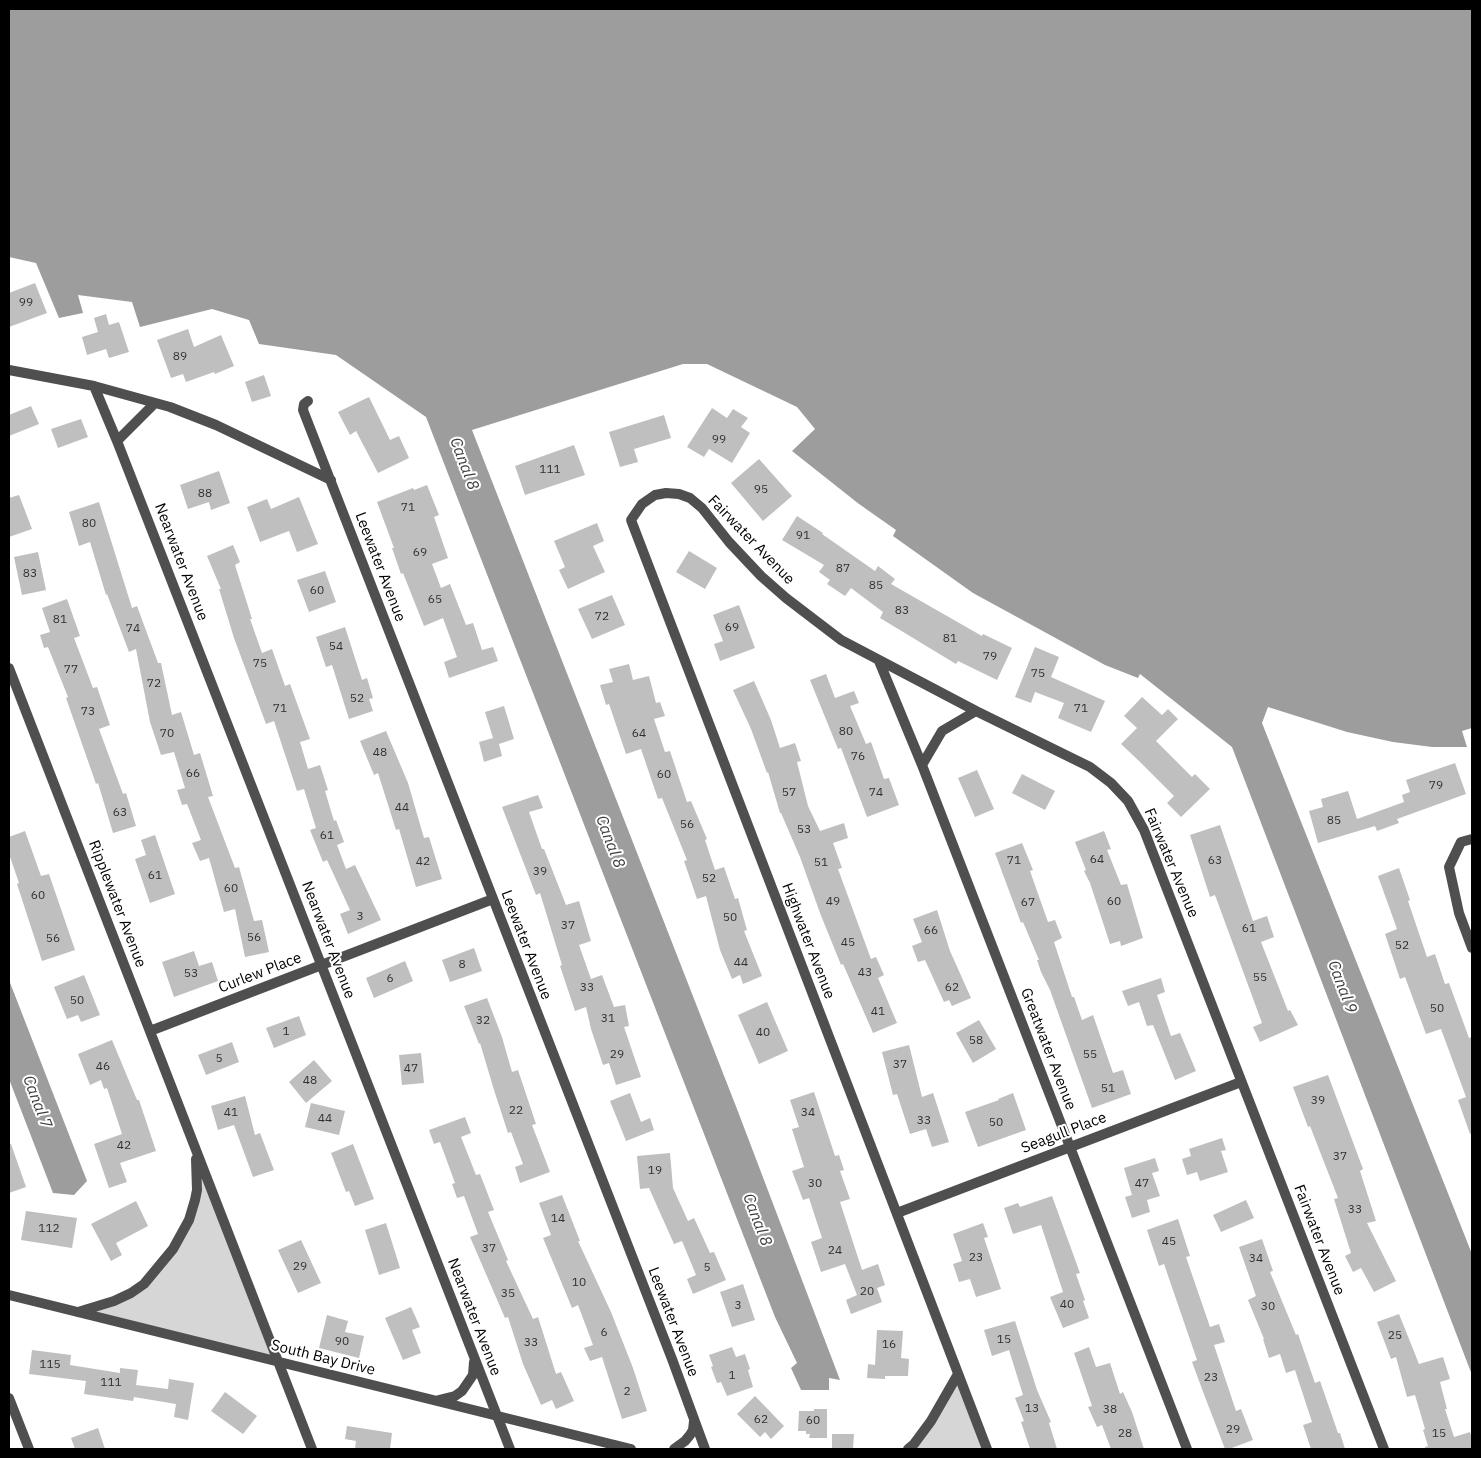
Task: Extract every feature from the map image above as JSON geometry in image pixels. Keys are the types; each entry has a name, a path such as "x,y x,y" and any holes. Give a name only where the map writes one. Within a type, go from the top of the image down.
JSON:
{"street":[{"path":"9,370 94,386 170,407 216,425 331,480"},
{"name":"Nearwater Avenue","path":"94,386 118,441 510,1449"},
{"name":"Leewater Avenue","path":"308,401 304,404 303,410 672,1359 704,1449"},
{"path":"118,441 154,404"},
{"name":"Fairwater Avenue","path":"631,520 642,504 656,495 666,493 679,494 690,498 702,508 755,569 786,598 841,640 976,711 1090,767 1111,783 1128,801 1144,830 1384,1449"},
{"name":"Highwater Avenue","path":"631,520 987,1449"},
{"name":"Greatwater Avenue","path":"879,661 922,765 1187,1449"},
{"name":"Ripplewater Avenue","path":"9,668 312,1449"},
{"path":"922,765 942,731 976,711"},
{"path":"1472,838 1462,842 1449,867 1459,914 1472,948"},
{"name":"Curlew Place","path":"150,1031 492,899"},
{"name":"Seagull Place","path":"897,1214 1241,1082"},
{"name":"Ripplewater Avenue","path":"77,1312 114,1301 144,1284 174,1249 189,1220 195,1200 197,1190 196,1150"},
{"name":"South Bay Drive","path":"9,1296 631,1449"},
{"path":"436,1401 455,1396 462,1391 473,1375 474,1358"},
{"path":"908,1449 931,1421 958,1374"},
{"path":"9,1398 29,1449"},
{"path":"674,1449 690,1436 694,1420"}],"shaded area":[{"path":"199,1165 274,1359 83,1312 140,1291 189,1226"},
{"path":"958,1380 984,1449 912,1449"}],"water":[{"path":"9,9 1472,9 1472,728 1462,731 1467,747 1432,747 1393,742 1347,732 1268,707 1262,723 1472,1254 1472,1375 1232,747 1140,674 1138,678 1105,665 973,593 893,536 896,530 859,504 792,451 815,429 797,407 707,364 683,364 472,430 737,1109 840,1380 829,1378 829,1390 801,1390 791,1368 797,1363 775,1317 426,417 336,355 259,344 249,320 212,309 140,327 132,302 78,295 83,313 59,318 36,263 9,257"},
{"name":"Canal 7","path":"9,980 87,1181 74,1195 53,1193 9,1079"}],"building":[{"path":"35,283 47,313 9,327 9,293"},
{"path":"106,314 109,325 119,322 129,352 109,358 106,349 87,355 82,337 98,332 94,318"},
{"path":"188,329 194,347 221,335 234,366 215,374 214,372 186,382 183,374 171,378 157,340"},
{"path":"264,375 271,396 252,402 245,382"},
{"path":"369,397 390,440 399,436 409,458 378,473 356,431 350,435 338,412"},
{"path":"31,406 39,424 9,436 9,415"},
{"path":"712,408 727,418 733,409 748,418 741,427 750,433 732,463 709,449 704,457 687,447"},
{"path":"664,415 671,438 634,449 638,462 620,467 609,432"},
{"path":"81,419 88,437 58,448 51,429"},
{"path":"574,445 585,475 525,495 515,466"},
{"path":"759,459 792,496 763,521 731,483"},
{"path":"219,471 230,503 211,510 209,502 188,509 180,485"},
{"path":"427,485 439,515 434,517 448,558 432,564 441,588 450,584 466,625 473,623 482,650 493,647 498,661 449,678 444,662 457,657 443,618 424,626 403,573 401,574 392,548 394,548 377,502 413,488 414,490"},
{"path":"19,495 32,529 9,537 9,498"},
{"path":"299,497 318,544 297,552 289,531 260,542 247,507 267,499 271,509"},
{"path":"99,502 132,608 137,606 158,663 161,663 172,715 181,712 194,755 200,753 213,796 208,797 235,868 239,867 254,921 262,920 269,952 245,957 235,909 224,912 209,858 200,861 192,843 201,840 187,804 182,805 177,790 185,788 174,752 161,755 150,722 136,649 129,652 106,595 90,542 79,546 69,512"},
{"path":"797,516 875,571 878,566 895,579 891,584 982,636 983,634 1012,648 997,680 958,661 956,664 880,618 883,612 851,588 845,596 827,584 830,580 819,572 824,565 782,540"},
{"path":"597,523 604,541 593,546 605,572 568,589 559,570 565,567 554,541"},
{"path":"233,545 240,562 235,565 262,653 272,649 285,686 290,684 310,739 300,742 308,769 320,765 328,790 325,791 334,821 336,820 344,842 337,845 346,869 355,865 381,920 348,934 340,914 350,910 327,860 323,862 310,830 316,828 304,789 297,791 274,721 266,724 234,638 219,589 221,589 207,556"},
{"path":"689,551 717,568 705,589 676,572"},
{"path":"38,552 46,590 22,595 14,557"},
{"path":"325,571 336,602 309,612 297,580"},
{"path":"612,595 625,625 592,639 578,609"},
{"path":"67,599 80,636 74,638 93,688 97,687 110,725 99,729 123,794 126,793 136,826 113,833 98,783 96,784 66,698 68,697 48,647 44,648 40,635 50,632 42,608"},
{"path":"739,605 755,648 720,661 714,644 723,641 713,615"},
{"path":"345,627 362,680 367,678 373,698 369,699 373,711 349,719 332,665 326,667 316,637"},
{"path":"1035,647 1059,657 1051,677 1105,701 1091,732 1058,718 1064,703 1035,692 1031,703 1015,697"},
{"path":"629,664 633,680 649,676 656,703 660,702 665,716 654,719 665,752 670,751 687,802 691,801 707,839 705,840 715,870 724,867 735,899 738,898 747,930 744,931 762,976 743,984 740,975 732,979 720,950 706,896 697,899 684,861 687,860 662,798 658,799 641,749 626,754 609,704 606,705 600,685 613,682 609,669"},
{"path":"826,674 835,698 854,691 859,703 850,706 866,744 871,742 884,779 889,778 899,805 867,817 841,748 838,749 810,680"},
{"path":"754,681 771,720 780,748 795,743 801,761 797,762 808,806 820,831 844,823 848,838 833,843 842,868 838,869 871,959 876,957 884,975 878,978 897,1023 873,1033 843,964 841,965 800,857 780,813 768,772 733,690"},
{"path":"1142,697 1162,715 1168,709 1178,719 1156,741 1192,777 1195,774 1210,789 1181,817 1167,803 1174,796 1121,744 1137,728 1124,716"},
{"path":"504,706 514,739 499,744 502,756 484,762 479,742 493,738 485,712"},
{"path":"386,731 408,783 424,838 429,837 442,879 416,887 399,829 396,830 378,773 374,775 360,741"},
{"path":"1455,763 1466,794 1397,819 1399,823 1377,831 1375,826 1318,843 1309,811 1323,807 1321,799 1348,791 1357,819 1404,802 1402,795 1410,792 1406,780"},
{"path":"977,770 994,809 975,817 958,778"},
{"path":"1022,774 1055,791 1045,810 1012,793"},
{"path":"538,795 543,808 529,812 542,849 544,849 566,905 579,901 591,941 579,945 591,979 602,975 614,1007 625,1005 629,1026 624,1027 641,1077 616,1085 609,1063 603,1065 586,1007 575,1011 560,966 562,965 540,893 536,895 502,807"},
{"path":"1220,825 1253,921 1267,916 1274,937 1261,942 1288,1011 1290,1010 1298,1025 1260,1042 1253,1027 1262,1023 1215,895 1210,897 1190,835"},
{"path":"25,831 41,876 49,874 75,950 42,961 9,854 9,837"},
{"path":"1104,831 1111,849 1107,850 1121,885 1127,884 1143,938 1121,946 1120,941 1110,944 1075,842"},
{"path":"155,835 175,894 150,903 135,859 146,855 141,840"},
{"path":"1022,843 1033,870 1030,871 1048,922 1055,920 1062,938 1054,942 1072,997 1074,997 1082,1020 1093,1015 1113,1073 1123,1070 1131,1094 1092,1108 1050,990 1041,972 1037,960 1039,960 1023,922 1021,923 995,853"},
{"path":"1399,868 1427,957 1435,954 1445,984 1449,983 1469,1038 1472,1037 1472,1133 1470,1134 1458,1100 1466,1097 1441,1029 1426,1034 1405,977 1400,979 1385,934 1397,929 1378,876"},
{"path":"937,910 950,951 971,998 952,1006 949,1000 944,1002 925,960 918,962 912,946 922,942 913,919"},
{"path":"474,948 482,971 450,982 442,960"},
{"path":"194,951 199,966 212,962 218,981 174,997 162,962"},
{"path":"405,961 413,981 374,998 366,978"},
{"path":"84,975 100,1015 81,1022 78,1015 67,1019 54,987"},
{"path":"1161,978 1165,992 1157,995 1171,1036 1180,1033 1196,1071 1175,1080 1153,1025 1147,1026 1139,1002 1128,1006 1122,991"},
{"path":"487,998 502,1037 512,1072 518,1070 536,1124 532,1125 550,1172 520,1183 515,1167 523,1164 511,1132 508,1133 480,1043 464,1006"},
{"path":"767,1002 788,1051 759,1064 738,1015"},
{"path":"299,1016 306,1035 274,1048 266,1028"},
{"path":"979,1020 996,1049 973,1063 956,1033"},
{"path":"112,1040 137,1100 139,1100 156,1151 120,1163 127,1182 109,1188 94,1144 122,1134 107,1088 104,1089 101,1080 90,1085 78,1054"},
{"path":"232,1042 239,1062 206,1075 198,1055"},
{"path":"909,1045 922,1097 933,1093 949,1142 932,1147 926,1129 910,1134 897,1094 893,1095 882,1052"},
{"path":"421,1053 424,1083 402,1085 399,1055"},
{"path":"314,1060 332,1081 306,1103 289,1082"},
{"path":"1328,1075 1363,1169 1360,1171 1376,1221 1367,1223 1396,1281 1374,1292 1361,1268 1353,1272 1345,1256 1351,1253 1334,1199 1338,1198 1293,1087"},
{"path":"814,1092 835,1156 839,1155 844,1170 840,1171 850,1199 840,1202 862,1270 878,1264 885,1285 877,1288 882,1302 851,1314 846,1300 857,1295 845,1264 821,1272 811,1242 822,1238 809,1198 803,1200 792,1171 804,1167 792,1129 799,1127 790,1100"},
{"path":"630,1093 641,1122 650,1118 654,1130 626,1141 610,1101"},
{"path":"1013,1093 1026,1130 978,1147 965,1112"},
{"path":"245,1096 255,1135 260,1133 274,1170 253,1177 234,1125 218,1130 211,1106"},
{"path":"311,1103 345,1111 339,1135 305,1127"},
{"path":"465,1117 471,1133 461,1137 476,1175 480,1174 494,1210 488,1212 508,1260 506,1261 533,1319 538,1317 556,1374 561,1372 574,1401 556,1409 552,1400 541,1405 523,1364 508,1317 505,1318 470,1237 478,1234 464,1196 457,1198 452,1184 455,1183 440,1142 434,1144 429,1130"},
{"path":"1222,1138 1226,1150 1221,1151 1228,1172 1200,1181 1197,1172 1187,1175 1182,1159 1191,1156 1189,1149"},
{"path":"9,1144 11,1144 26,1187 9,1193"},
{"path":"353,1144 374,1199 355,1206 349,1191 346,1192 331,1153"},
{"path":"670,1153 673,1188 688,1221 694,1218 710,1253 714,1252 726,1280 693,1294 687,1279 696,1275 682,1241 674,1244 649,1188 640,1189 637,1156"},
{"path":"1155,1158 1159,1171 1152,1173 1160,1196 1147,1200 1150,1212 1132,1218 1125,1197 1132,1195 1124,1168"},
{"path":"562,1195 580,1241 578,1241 611,1312 633,1368 647,1411 622,1419 602,1357 590,1361 584,1348 593,1345 578,1305 572,1308 543,1238 551,1235 539,1203"},
{"path":"1052,1196 1080,1273 1076,1274 1089,1318 1063,1328 1050,1297 1063,1292 1041,1225 1013,1234 1004,1208 1018,1203 1020,1207"},
{"path":"1246,1200 1254,1218 1221,1232 1213,1215"},
{"path":"136,1201 148,1226 116,1243 122,1255 111,1261 91,1224"},
{"path":"26,1211 77,1218 72,1248 21,1240"},
{"path":"1178,1219 1190,1256 1186,1257 1210,1327 1219,1324 1225,1342 1214,1345 1236,1411 1241,1409 1253,1440 1229,1449 1225,1449 1205,1397 1192,1362 1197,1360 1164,1264 1159,1266 1147,1230"},
{"path":"386,1223 400,1268 379,1275 365,1230"},
{"path":"983,1223 988,1237 984,1238 1001,1289 976,1297 970,1279 959,1282 953,1264 962,1261 953,1234"},
{"path":"1262,1239 1273,1271 1270,1272 1296,1335 1298,1334 1315,1383 1320,1381 1345,1449 1311,1449 1303,1425 1312,1422 1295,1370 1286,1373 1280,1354 1269,1358 1264,1339 1248,1300 1256,1296 1239,1247"},
{"path":"301,1240 321,1283 298,1293 278,1250"},
{"path":"743,1284 755,1320 732,1327 720,1292"},
{"path":"411,1307 420,1327 412,1330 421,1353 403,1360 385,1318"},
{"path":"1399,1314 1419,1364 1443,1357 1450,1379 1440,1382 1447,1409 1445,1409 1454,1437 1470,1432 1472,1449 1425,1449 1428,1446 1423,1430 1425,1429 1415,1395 1407,1397 1396,1357 1391,1359 1377,1322"},
{"path":"327,1315 348,1321 345,1332 364,1336 359,1358 319,1348"},
{"path":"1015,1321 1037,1390 1051,1422 1049,1423 1057,1449 1030,1449 1021,1422 1024,1421 1015,1398 1023,1395 1009,1350 992,1356 984,1330"},
{"path":"877,1330 903,1331 901,1358 909,1359 908,1376 885,1376 885,1379 867,1378 868,1364 875,1365"},
{"path":"732,1347 736,1357 745,1354 753,1387 727,1396 721,1382 717,1383 709,1355"},
{"path":"1089,1347 1096,1367 1110,1363 1120,1394 1123,1392 1132,1412 1144,1449 1111,1449 1102,1425 1097,1427 1088,1407 1092,1406 1074,1353"},
{"path":"32,1350 71,1355 70,1365 120,1373 120,1368 138,1370 136,1385 168,1389 169,1379 194,1383 188,1420 174,1417 176,1404 134,1397 133,1401 84,1394 86,1381 29,1374"},
{"path":"225,1392 257,1416 243,1434 211,1411"},
{"path":"755,1396 784,1426 771,1439 765,1432 760,1437 737,1414"},
{"path":"814,1409 827,1409 827,1438 809,1438 810,1434 806,1434 806,1431 798,1431 799,1411 814,1411"},
{"path":"347,1426 392,1433 390,1449 355,1449 356,1441 345,1439"},
{"path":"98,1428 105,1449 75,1449 71,1438"},
{"path":"832,1434 854,1434 853,1449 832,1449"}],"water label":[{"name":"Canal 8","path":"464,464"},
{"name":"Canal 8","path":"610,842"},
{"name":"Canal 9","path":"1342,987"},
{"name":"Canal 8","path":"757,1220"}]}
